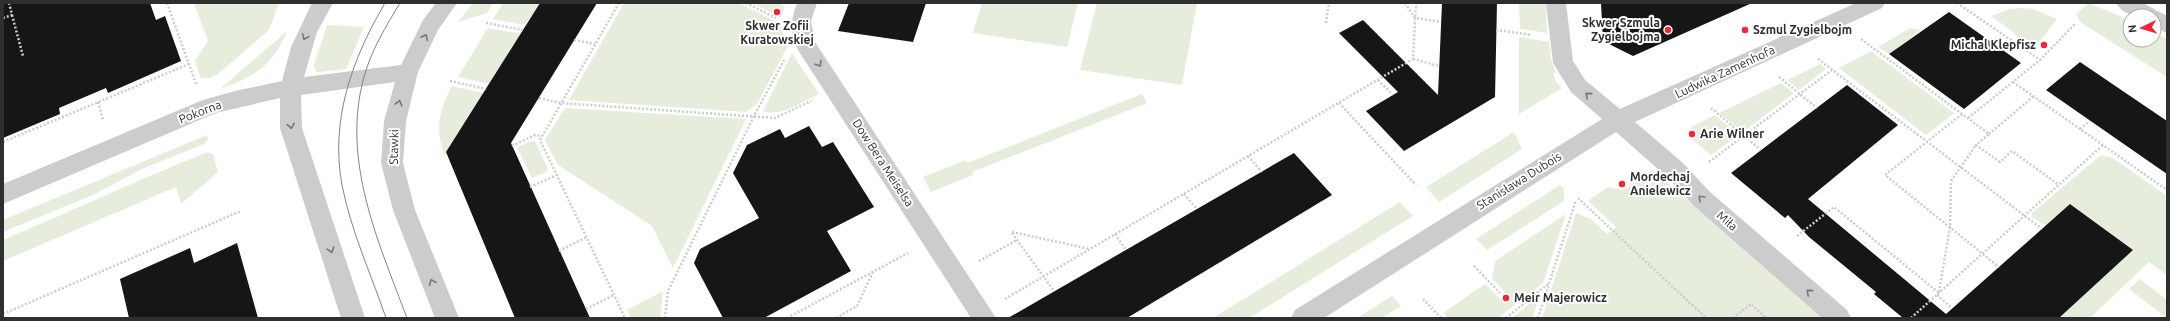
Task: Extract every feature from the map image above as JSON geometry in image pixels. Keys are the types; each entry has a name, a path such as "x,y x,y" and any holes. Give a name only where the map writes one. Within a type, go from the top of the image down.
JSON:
{"street":[{"path":"324,3 311,24 301,46 291,88 289,108 291,128 353,318"},
{"name":"Stawki","path":"447,3 430,26 408,72 395,121 392,163 404,210 447,318"},
{"name":"Dow Bera Meiselsa","path":"807,3 801,21 805,44 984,318"},
{"path":"1556,3 1558,39 1563,63 1578,86 1618,120"},
{"name":"Ludwika Zamenhofa","path":"1618,120 1875,3"},
{"path":"2126,3 2135,8"},
{"name":"Pokorna","path":"3,194 211,106 239,98 291,88 408,72"},
{"name":"Stanisława Dubois","path":"1303,318 1618,120"},
{"name":"Miła","path":"1618,120 1675,170 1702,199 1839,318"}],"path":[{"path":"9,3 22,56"},
{"path":"167,3 196,84 201,86"},
{"path":"619,3 540,140 625,318"},
{"path":"746,3 777,19"},
{"path":"1326,23 1329,3"},
{"path":"1405,3 1415,18 1441,22"},
{"path":"1413,60 1416,3"},
{"path":"1957,3 2040,60"},
{"path":"3,18 12,15"},
{"path":"486,23 523,30"},
{"path":"1968,118 2040,60 2075,24"},
{"path":"1496,30 1558,39"},
{"path":"1861,39 1989,134"},
{"path":"574,40 595,44"},
{"path":"665,318 668,292 754,116 792,46 805,44"},
{"path":"1818,59 2042,229"},
{"path":"1004,299 1413,60 1439,66"},
{"path":"3,142 189,64"},
{"path":"1709,162 1832,69"},
{"path":"1779,77 1817,108"},
{"path":"1378,80 1393,95"},
{"path":"450,81 486,89"},
{"path":"2013,82 2167,190"},
{"path":"1938,294 1950,227 1951,182 1976,144 2034,96"},
{"path":"539,98 561,103 775,118 817,98"},
{"path":"98,102 103,120"},
{"path":"1339,103 1416,185"},
{"path":"1711,108 1761,150"},
{"path":"1962,114 1885,175 1999,267"},
{"path":"2080,129 2090,120"},
{"path":"512,146 535,135 542,136"},
{"path":"1976,144 2000,162 2012,151 2059,185"},
{"path":"1911,318 2103,145"},
{"path":"1248,156 1262,172"},
{"path":"530,187 557,175"},
{"path":"1184,194 1197,210"},
{"path":"1538,318 1577,199 1706,318"},
{"path":"1797,236 1834,207 1938,294 1952,308"},
{"path":"3,314 241,211"},
{"path":"1054,292 1012,232 1090,249"},
{"path":"1115,234 1126,250"},
{"path":"559,251 587,237"},
{"path":"978,261 1017,240"},
{"path":"787,318 913,249"},
{"path":"1474,266 1500,293"},
{"path":"837,318 857,306 873,271"},
{"path":"1506,318 1549,284"},
{"path":"586,309 614,295"},
{"path":"1424,299 1441,318"},
{"path":"1733,318 1751,304 1766,318"}],"green space":[{"path":"194,3 279,3 269,30 218,74 209,78 201,78 195,61 208,41"},
{"path":"473,3 493,3 487,13 458,22"},
{"path":"503,3 540,3 525,25 493,19"},
{"path":"624,3 739,3 779,23 788,46 757,104 746,112 569,100"},
{"name":"Skwer Zofii Kuratowskiej","path":"753,3 779,3 785,7 781,18"},
{"path":"982,3 1078,3 1067,47 973,33"},
{"path":"1097,3 1197,3 1182,85 1080,70"},
{"path":"1519,3 1546,3 1547,33 1520,29"},
{"path":"2088,3 2122,17 2122,48 2162,48 2162,36 2167,39 2167,77 2080,22 2076,14"},
{"path":"2010,9 2033,9 2057,19 2033,50 2009,29 1991,16"},
{"path":"327,25 364,27 346,69 316,72 314,65"},
{"path":"488,28 520,34 489,84 458,77"},
{"path":"1910,28 1921,30 1889,54 1878,47"},
{"path":"287,31 269,62 261,69 243,80 220,89"},
{"path":"1519,37 1549,42 1551,59 1556,73 1553,73 1556,82 1562,88 1519,114"},
{"path":"1871,51 1954,113 1926,135 1839,68"},
{"path":"792,53 819,94 784,111 770,113 763,111"},
{"path":"1820,64 1826,69 1799,90 1787,80"},
{"path":"1781,83 1794,93 1743,132 1719,113"},
{"path":"452,86 483,93 444,155 439,127 441,111"},
{"path":"1142,94 1147,103 972,172 973,175 931,192 923,177 966,160 967,163"},
{"path":"565,108 746,119 673,268 652,226 558,165 545,140"},
{"path":"1715,115 1739,135 1711,155 1686,134 1691,127"},
{"path":"1514,132 1522,149 1439,202 1426,187"},
{"path":"207,135 208,140 204,144 142,169 95,194 3,232 3,220"},
{"path":"531,141 535,141 548,169 546,172 532,178 517,147"},
{"path":"207,152 213,154 218,172 181,204 176,187 3,261 3,240"},
{"path":"2101,155 2113,158 2167,196 2167,275 2149,262 2090,318 2059,318 2133,250 2071,204 2046,226 2032,217 2032,213"},
{"path":"1653,170 1822,318 1542,318 1576,213 1591,219 1607,234 1616,227 1588,201 1608,187 1623,190"},
{"path":"1560,185 1564,189 1564,201 1487,250 1476,239"},
{"path":"1400,202 1413,216 1249,318 1213,318"},
{"path":"1566,214 1543,283 1498,318 1448,318 1443,313 1485,284 1505,304 1512,299 1492,279 1495,261"},
{"path":"2140,279 2167,300 2167,318 2129,289"},
{"path":"663,291 660,318 631,318 627,310"},
{"path":"1392,296 1401,306 1382,318 1357,318"},
{"path":"1539,296 1533,318 1512,318"}],"building":[{"path":"3,3 150,3 156,20 165,16 181,61 108,93 106,88 59,108 60,114 3,138"},
{"path":"540,3 597,3 511,143 590,318 515,318 446,152"},
{"path":"849,3 926,3 913,42 838,31"},
{"path":"1442,3 1497,3 1495,97 1404,151 1366,111 1398,92 1339,33 1363,20 1438,95"},
{"path":"1601,3 1752,3 1633,56 1603,41"},
{"path":"1949,12 2021,63 1964,109 1889,54"},
{"path":"2080,62 2167,121 2167,174 2046,90"},
{"path":"1847,85 1898,125 1808,199 1946,314 2070,204 2133,250 2059,318 1903,318 1874,294 1876,292 1809,237 1788,215 1785,218 1731,173"},
{"path":"809,126 822,147 833,142 874,207 827,231 851,271 764,318 723,318 694,263 700,249 759,218 733,173 747,145 780,129 785,138"},
{"path":"1294,153 1332,195 1127,318 1008,318"},
{"path":"237,243 258,318 129,318 120,279 190,248 194,263"}],"tram line":[{"path":"385,3 363,46 347,91 339,137 339,161 342,185 351,219 386,318"},
{"path":"400,3 379,39 367,67 358,108 357,139 360,169 366,200 385,260 407,318"}],"place":[{"name":"Skwer Zofii Kuratowskiej","path":"777,12"},
{"name":"Skwer Szmula Zygielbojma","path":"1668,30"},
{"name":"Szmul Zygielbojm","path":"1745,30"},
{"name":"Michal Klepfisz","path":"2044,45"},
{"name":"Arie Wilner","path":"1692,134"},
{"name":"Mordechaj Anielewicz","path":"1622,184"},
{"name":"Meir Majerowicz","path":"1506,298"}]}
